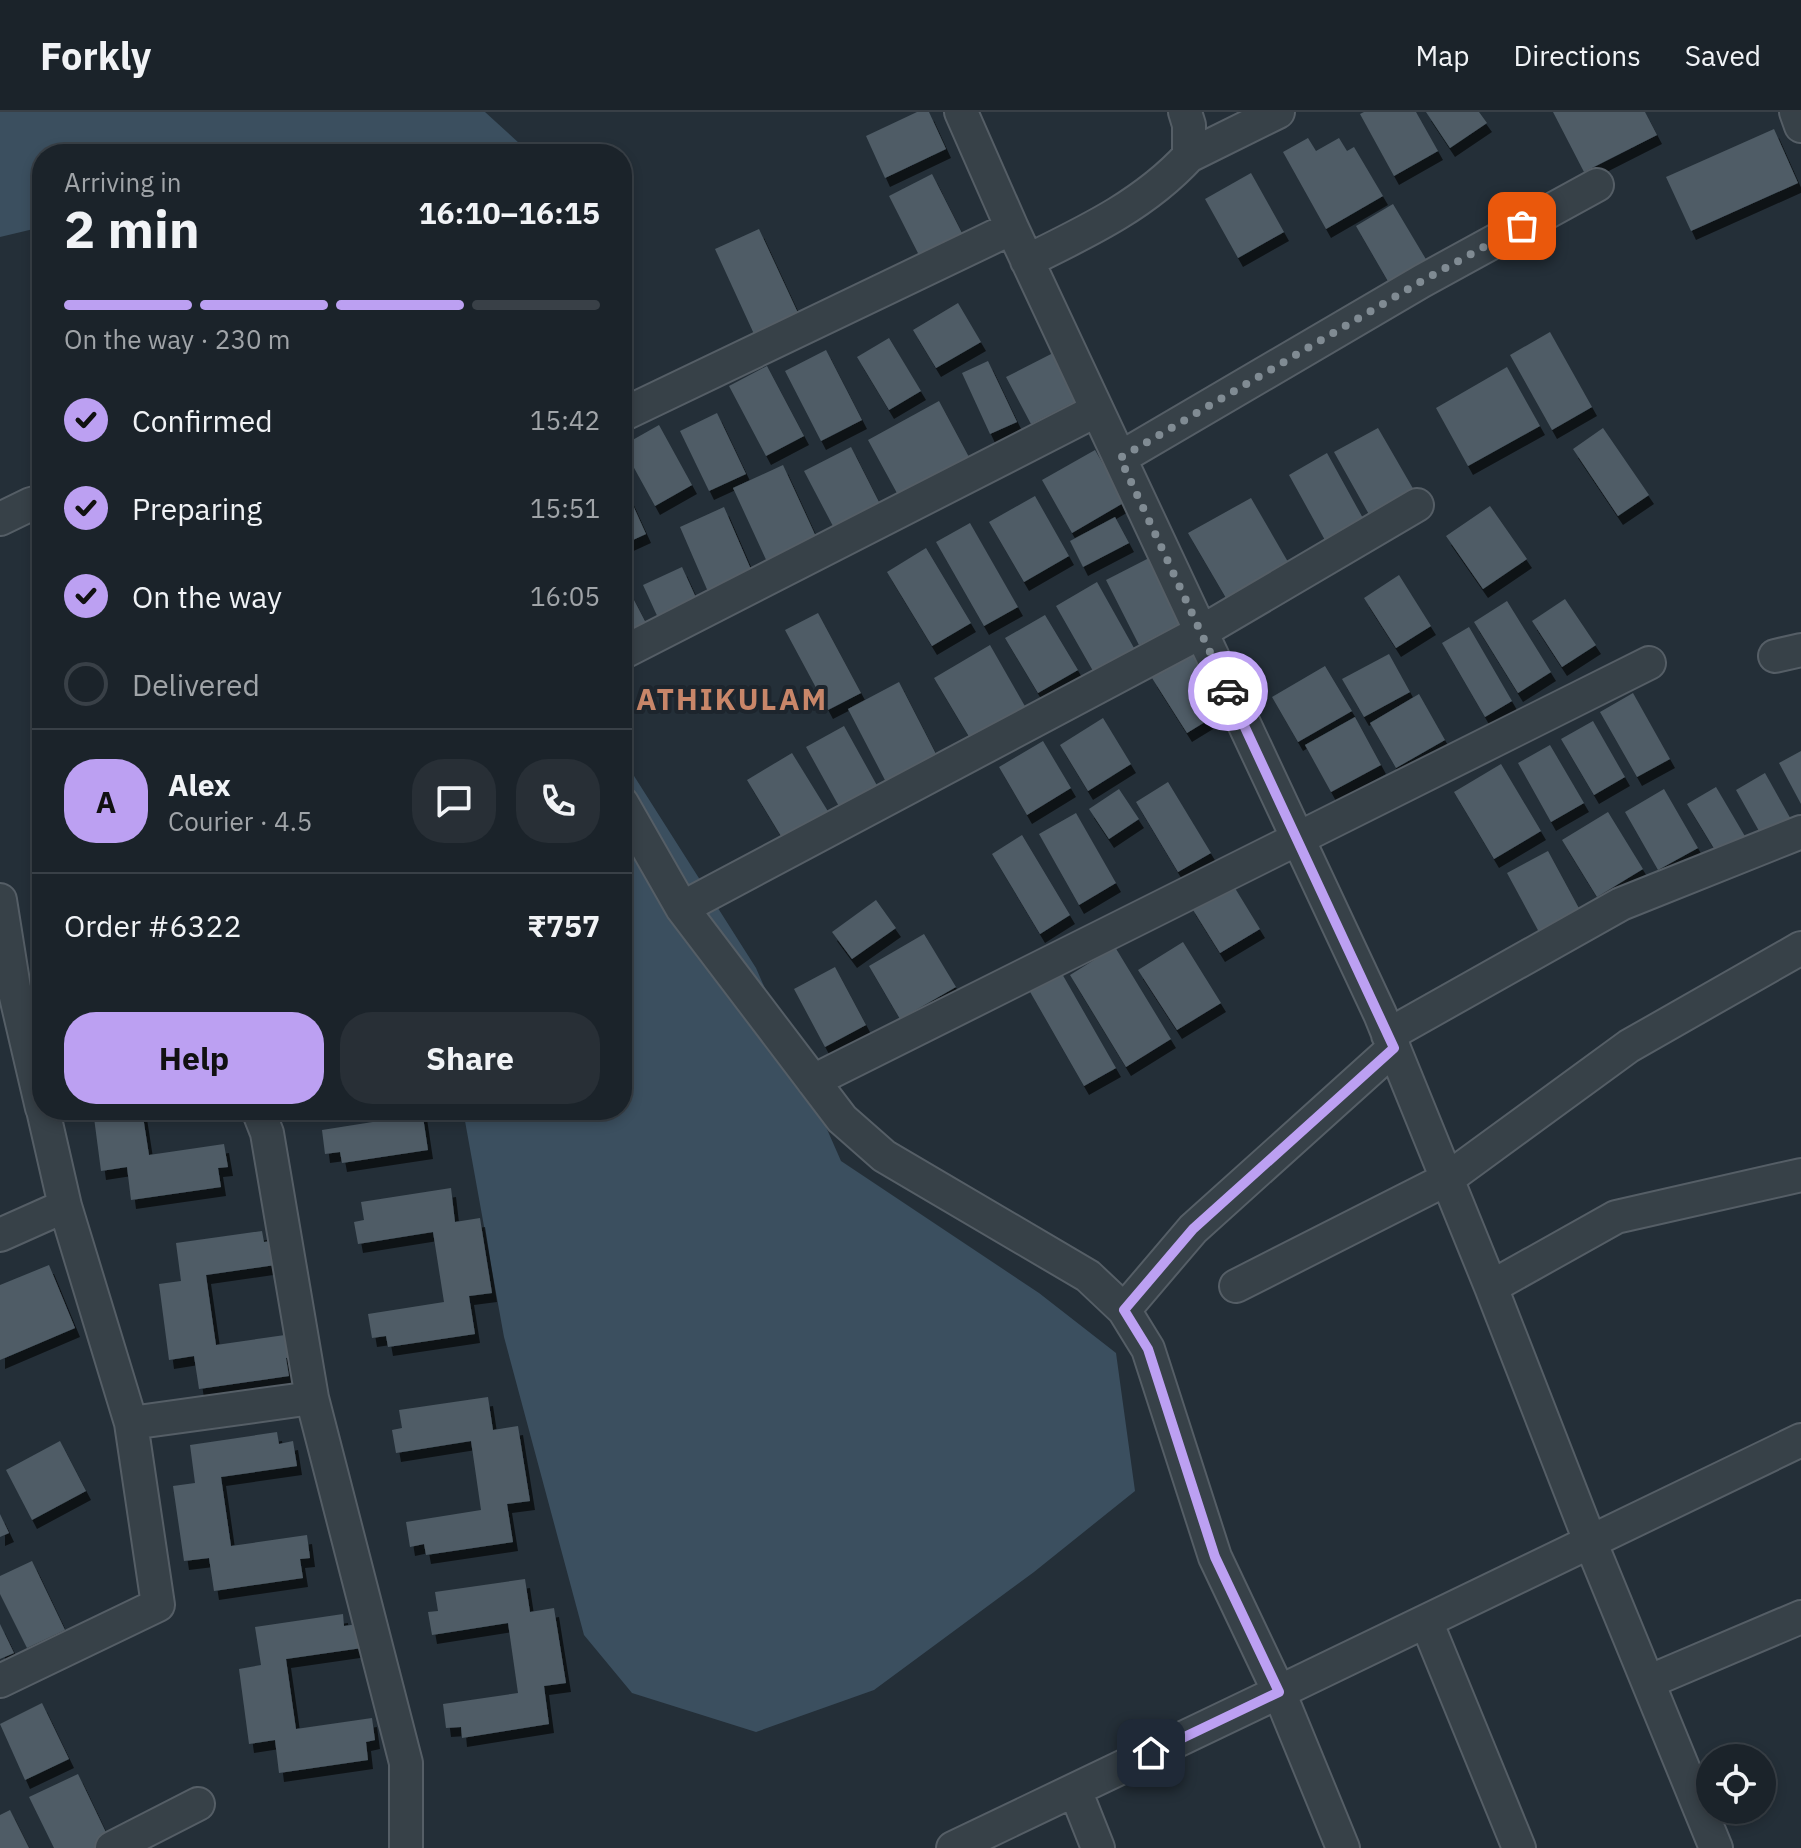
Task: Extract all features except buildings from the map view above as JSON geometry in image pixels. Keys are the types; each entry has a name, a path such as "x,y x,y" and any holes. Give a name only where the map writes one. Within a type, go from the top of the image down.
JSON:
{"street":[{"path":"961,112 1027,261 1391,1042 1716,1848"},
{"path":"1185,112 1189,125 1189,156"},
{"path":"1027,261 1110,220 1167,180 1189,156 1278,112"},
{"path":"1796,112 1801,126"},
{"path":"1120,458 1422,281 1597,185"},
{"path":"632,410 1012,228"},
{"path":"632,648 1097,410"},
{"path":"0,519 32,505"},
{"path":"682,908 1201,632 1417,505"},
{"path":"813,1081 1649,663"},
{"path":"632,820 682,908 842,1119 884,1156 1088,1276 1124,1310 1148,1349 1215,1557 1279,1692 1343,1848"},
{"path":"1124,1310 1193,1229 1391,1042 1621,904 1801,832"},
{"path":"0,900 7,990 32,1075"},
{"path":"1236,1286 1447,1179 1629,1046 1801,948"},
{"path":"0,1681 158,1605 131,1423 65,1206 45,1120"},
{"path":"262,1120 267,1133 312,1398 406,1763 406,1848"},
{"path":"1491,1287 1616,1217 1801,1175"},
{"path":"0,1235 65,1206"},
{"path":"131,1423 312,1398"},
{"path":"953,1848 1801,1440"},
{"path":"1648,1682 1801,1617"},
{"path":"1426,1621 1519,1848"},
{"path":"1075,1790 1098,1848"},
{"path":"112,1848 198,1804"}],"water":[{"path":"0,112 485,112 520,144 32,144 32,229 0,237"},
{"path":"632,773 756,968 841,1161 1039,1293 1116,1353 1135,1491 1034,1572 874,1690 756,1732 632,1693 584,1635 504,1337 465,1120 632,1120"}],"way so far":[{"path":"1228,691 1120,458 1522,226"}],"district":[{"name":"ATHIKULAM","path":"732,698"}],"route":[{"path":"1151,1753 1279,1692 1215,1557 1148,1349 1124,1310 1193,1229 1394,1048 1228,691"}]}
